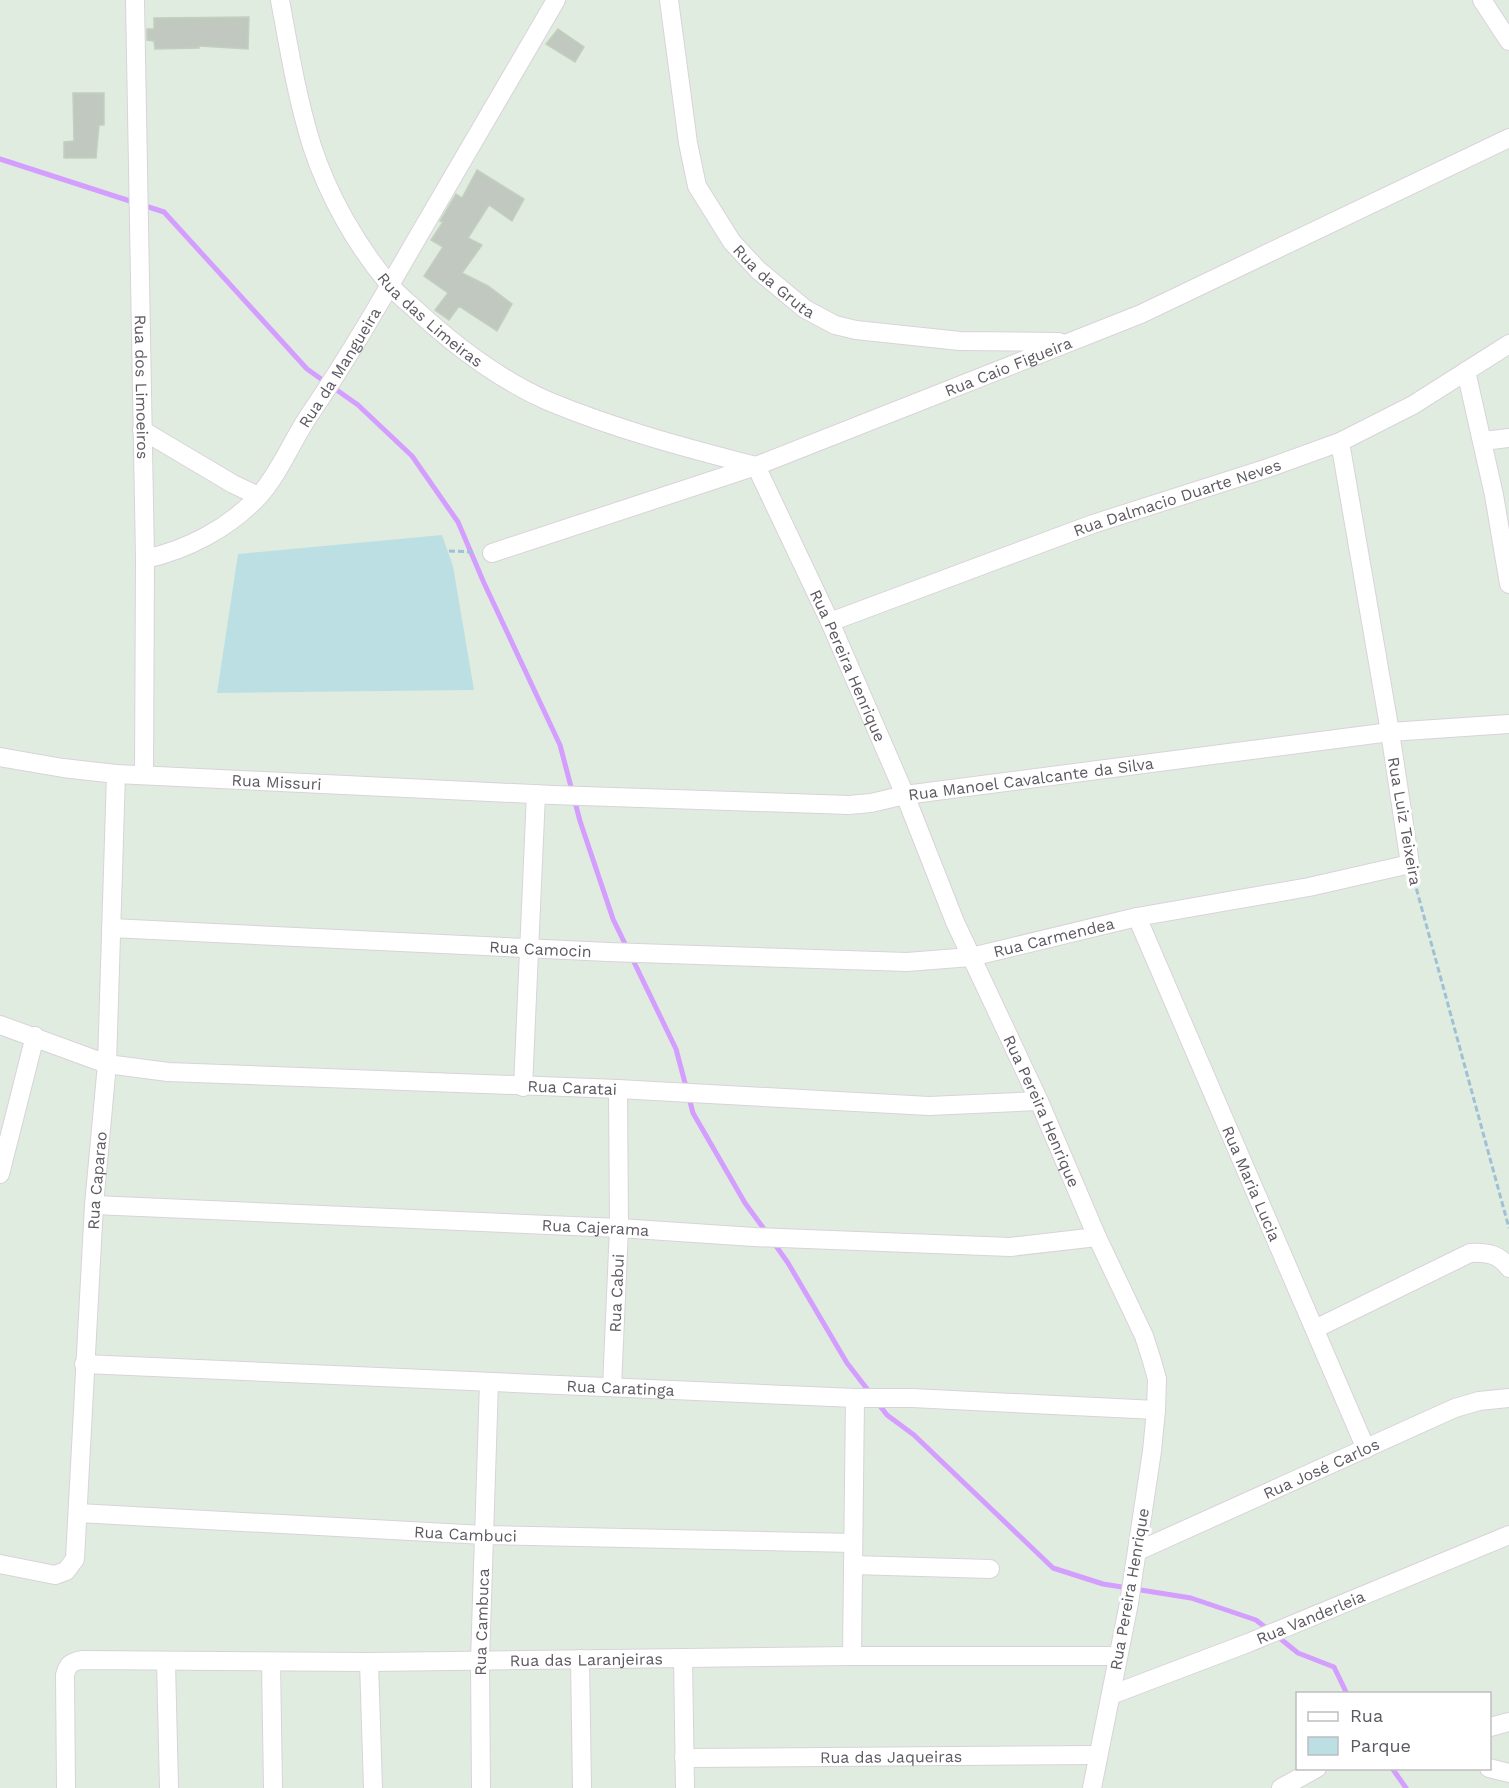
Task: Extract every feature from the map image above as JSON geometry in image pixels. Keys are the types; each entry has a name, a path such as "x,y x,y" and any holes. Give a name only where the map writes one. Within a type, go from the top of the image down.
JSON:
{"street":[{"name":"Rua dos Limoeiros","path":"135,0 145,559 144,775"},
{"name":"Rua das Limeiras","path":"280,0 298,94 313,147 334,198 363,249 390,285 435,327 490,370 547,400 668,443 756,466"},
{"name":"Rua da Mangueira","path":"145,559 169,554 220,528 244,510 270,481 297,433 345,360 390,285 556,0"},
{"name":"Rua da Gruta","path":"669,0 688,143 697,186 732,242 772,282 805,309 835,325 856,330 960,341 1070,342"},
{"path":"1482,0 1509,41"},
{"name":"Rua Caio Figueira","path":"492,553 756,466 1141,314 1509,138"},
{"name":"Rua Dalmacio Duarte Neves","path":"830,622 1093,524 1268,468 1340,442 1413,405 1509,344"},
{"path":"1466,371 1503,540 1509,584"},
{"path":"142,430 233,484 258,496"},
{"path":"1483,441 1509,438"},
{"name":"Rua Luiz Teixeira","path":"1340,442 1390,732 1410,864"},
{"name":"Rua Pereira Henrique","path":"756,466 830,622 905,795 955,922 1039,1101 1097,1237 1144,1336 1156,1379 1156,1410 1137,1554 1092,1788"},
{"name":"Rua Manoel Cavalcante da Silva","path":"544,794 849,805 871,803 905,795 1390,732 1509,724"},
{"name":"Rua Missuri","path":"0,757 116,774 544,794"},
{"name":"Rua Caparao","path":"0,1564 55,1575 66,1571 75,1559 94,1205 107,1064 116,774"},
{"path":"523,1087 528,948 544,794"},
{"name":"Rua Carmendea","path":"971,957 1137,917 1309,887 1410,864"},
{"name":"Rua Maria Lucia","path":"1137,917 1366,1449"},
{"name":"Rua Camocin","path":"111,928 608,952 907,962 971,957"},
{"name":"Rua Caratai","path":"0,1025 107,1064 168,1072 618,1089 727,1097 929,1106 1039,1101"},
{"path":"0,1174 35,1036"},
{"name":"Rua Cabui","path":"612,1387 619,1228 618,1089"},
{"name":"Rua Cajerama","path":"94,1205 1010,1247 1097,1237"},
{"path":"1314,1329 1470,1253 1486,1252 1503,1259 1509,1268"},
{"name":"Rua Caratinga","path":"84,1364 1156,1410"},
{"name":"Rua Cambuca","path":"481,1788 480,1661 489,1382"},
{"path":"852,1656 858,1398"},
{"name":"Rua José Carlos","path":"1137,1554 1455,1408 1479,1401 1509,1398"},
{"name":"Rua Cambuci","path":"78,1513 484,1535 853,1543"},
{"name":"Rua Vanderleia","path":"1111,1695 1248,1643 1509,1535"},
{"path":"853,1565 990,1569"},
{"name":"Rua das Laranjeiras","path":"66,1788 65,1675 68,1665 73,1661 369,1662 852,1656 1118,1656"},
{"path":"683,1658 685,1788"},
{"path":"580,1659 582,1788"},
{"path":"166,1662 169,1788"},
{"path":"271,1662 273,1788"},
{"path":"369,1662 374,1788"},
{"path":"1491,1727 1509,1722"},
{"name":"Rua das Jaqueiras","path":"684,1758 1098,1755"},
{"path":"1491,1768 1509,1773"},
{"path":"1281,1788 1313,1770"}],"path":[{"path":"449,551 455,552"},
{"name":"Rua Luiz Teixeira","path":"1410,864 1509,1228"}],"green space":[{"path":"442,535 453,566 474,690 217,693 238,554"}],"building":[{"path":"249,17 248,49 199,46 199,48 155,49 154,41 147,40 147,29 154,29 154,18"},
{"path":"558,29 584,47 575,62 546,44"},
{"path":"73,93 104,93 104,125 99,125 96,158 64,158 64,142 74,141"},
{"path":"477,170 524,199 512,221 489,205 468,238 482,245 462,273 488,286 512,304 497,331 459,306 449,320 435,310 448,293 424,276 443,247 431,240 443,222 440,221 456,194 462,198"}],"waterway":[{"path":"0,159 164,212 307,369 358,405 412,456 458,522 560,745 580,821 613,919 628,950"},
{"path":"632,958 676,1049 693,1113 745,1203 767,1233"},
{"path":"774,1243 847,1363 871,1394"},
{"path":"877,1402 887,1415 914,1435 1053,1568 1103,1584 1191,1598 1256,1620 1270,1631"},
{"path":"1277,1636 1298,1653 1334,1667 1346,1692"},
{"path":"1393,1770 1406,1788"}]}
